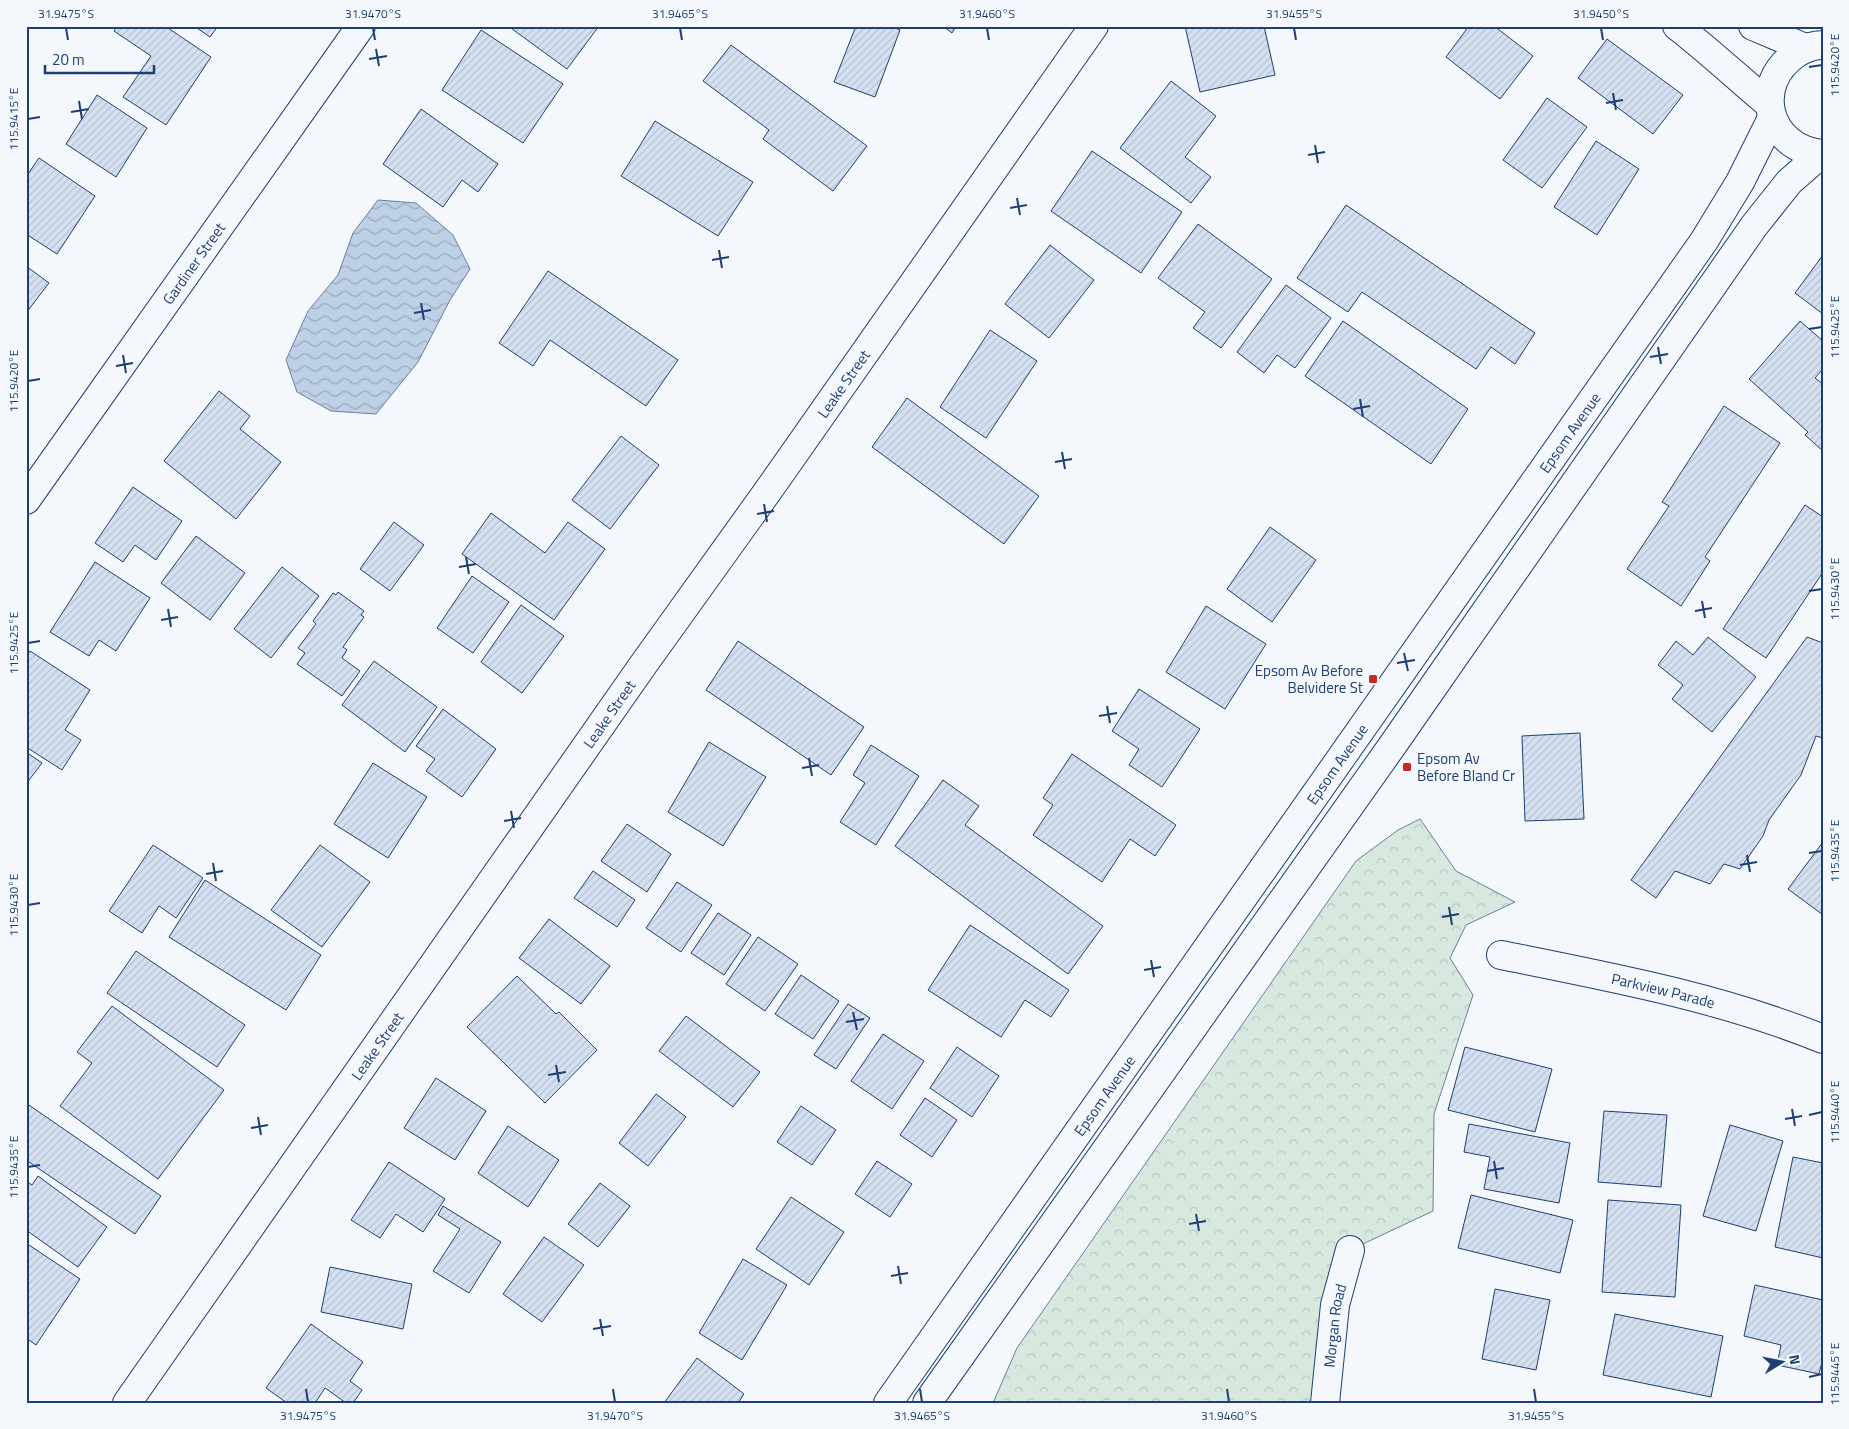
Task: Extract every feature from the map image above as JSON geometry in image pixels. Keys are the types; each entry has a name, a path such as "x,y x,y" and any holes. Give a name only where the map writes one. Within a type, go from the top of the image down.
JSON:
{"street":[{"name":"Gardiner Street","path":"26,500 361,26"},
{"name":"Leake Street","path":"127,1403 637,673 770,488 1094,26"},
{"path":"1677,26 1706,49 1770,111 1779,132 1790,142 1803,149 1822,154"},
{"path":"1753,26 1814,47"},
{"name":"Epsom Avenue","path":"888,1403 1704,241 1740,182 1770,111 1772,85 1778,70 1789,58 1814,47"},
{"path":"907,1376 935,1400 1754,226 1790,182 1822,154"},
{"name":"Parkview Parade","path":"1501,955 1646,985 1735,1007 1823,1039"},
{"name":"Morgan Road","path":"1325,1403 1335,1304 1350,1250"}],"green space":[{"path":"1420,819 1456,871 1515,902 1466,925 1450,958 1473,995 1434,1114 1433,1211 1350,1250 1325,1403 993,1403 1017,1348 1356,861 1398,830"}],"water":[{"path":"378,200 416,203 453,235 470,269 450,300 418,362 376,414 331,411 297,392 286,360 308,311 338,275 353,233"}],"building":[{"path":"117,26 165,26 211,57 166,125 123,97 151,56 114,31"},
{"path":"194,26 218,26 210,37"},
{"path":"508,26 599,26 567,69"},
{"path":"856,26 890,26 900,30 875,97 834,82"},
{"path":"943,26 956,26 952,33"},
{"path":"1185,26 1264,26 1275,75 1200,92"},
{"path":"1469,26 1494,26 1533,56 1500,99 1446,57"},
{"path":"481,30 563,84 523,143 442,90"},
{"path":"1607,39 1683,95 1653,134 1578,78"},
{"path":"731,45 867,146 833,191 763,139 769,130 703,81"},
{"path":"1171,81 1216,116 1185,157 1211,177 1191,203 1120,148"},
{"path":"97,95 147,128 116,177 66,144"},
{"path":"1547,98 1587,127 1542,188 1503,160"},
{"path":"421,109 498,164 478,192 462,180 443,207 383,164"},
{"path":"655,121 753,182 718,236 621,176"},
{"path":"1596,141 1639,169 1597,235 1554,207"},
{"path":"1092,151 1182,212 1141,273 1051,211"},
{"path":"39,158 95,196 57,254 26,234 26,177"},
{"path":"1346,205 1535,333 1515,364 1491,347 1476,369 1362,292 1348,312 1297,278"},
{"path":"1198,224 1272,279 1221,348 1193,328 1205,312 1158,278"},
{"path":"1050,245 1094,280 1049,338 1005,304"},
{"path":"1823,255 1823,314 1795,293"},
{"path":"26,266 49,283 26,313"},
{"path":"548,271 678,360 646,406 550,340 533,366 499,343"},
{"path":"1286,285 1331,318 1295,368 1277,355 1264,373 1237,352"},
{"path":"1343,321 1468,409 1431,464 1305,376"},
{"path":"1800,321 1823,341 1823,369 1815,378 1823,384 1823,451 1805,435 1808,432 1749,379"},
{"path":"990,330 1037,361 986,438 940,407"},
{"path":"219,391 250,416 240,429 281,462 236,519 164,461"},
{"path":"907,398 1039,496 1004,544 872,447"},
{"path":"1724,406 1780,443 1705,557 1710,561 1681,606 1627,569 1669,506 1662,502"},
{"path":"621,436 659,465 610,529 572,500"},
{"path":"133,487 182,521 156,560 135,545 123,562 95,543"},
{"path":"1805,505 1823,517 1823,572 1766,658 1723,629"},
{"path":"491,513 545,553 568,522 605,549 554,620 462,554"},
{"path":"394,522 424,545 390,591 360,569"},
{"path":"1270,527 1316,560 1272,622 1227,589"},
{"path":"196,536 245,573 210,620 161,583"},
{"path":"95,562 150,598 116,651 99,640 89,656 50,632"},
{"path":"282,567 319,596 271,658 234,629"},
{"path":"472,576 509,602 473,653 437,628"},
{"path":"338,592 364,611 361,615 364,617 343,647 347,650 342,658 360,671 342,696 297,664 305,653 298,648 316,624 313,621 333,593 336,595"},
{"path":"521,605 564,636 522,693 481,662"},
{"path":"1206,606 1266,644 1225,709 1166,672"},
{"path":"1708,637 1756,677 1712,732 1672,699 1683,685 1658,665 1676,641 1693,655"},
{"path":"1807,637 1823,643 1823,738 1816,736 1801,775 1769,820 1763,836 1740,869 1724,864 1710,884 1675,871 1656,898 1631,880"},
{"path":"738,641 864,727 831,775 706,690"},
{"path":"30,651 90,690 65,730 81,740 62,770 26,747 26,656"},
{"path":"374,661 437,707 405,752 342,705"},
{"path":"1139,689 1200,729 1162,787 1129,765 1139,749 1112,731"},
{"path":"443,709 496,749 462,797 426,771 435,759 416,746"},
{"path":"1580,733 1584,819 1525,821 1522,736"},
{"path":"709,742 766,777 723,846 668,812"},
{"path":"871,745 919,776 876,845 840,822 865,783 853,775"},
{"path":"26,752 42,763 26,784"},
{"path":"1072,754 1176,825 1155,856 1130,839 1102,882 1033,835 1053,805 1043,798"},
{"path":"373,763 427,797 388,858 334,824"},
{"path":"943,780 979,806 965,825 1103,926 1068,974 895,846"},
{"path":"627,824 671,854 647,892 601,861"},
{"path":"1823,842 1823,915 1788,889"},
{"path":"153,845 203,878 176,918 159,906 142,933 109,911"},
{"path":"320,845 370,882 322,947 271,910"},
{"path":"593,871 635,900 617,927 574,898"},
{"path":"205,880 321,955 286,1010 169,937"},
{"path":"677,882 712,905 681,952 646,928"},
{"path":"718,913 751,935 724,975 691,953"},
{"path":"549,919 610,966 581,1004 519,958"},
{"path":"970,925 1069,990 1051,1017 1025,1000 1001,1037 928,990"},
{"path":"758,937 798,964 765,1011 726,984"},
{"path":"136,951 245,1025 217,1067 107,993"},
{"path":"801,975 839,1001 813,1039 775,1014"},
{"path":"517,976 556,1014 559,1012 597,1050 545,1103 467,1027"},
{"path":"848,1004 870,1018 836,1069 814,1055"},
{"path":"112,1006 224,1090 158,1179 60,1106 92,1063 77,1052"},
{"path":"686,1016 760,1072 733,1107 659,1051"},
{"path":"883,1034 924,1061 892,1109 851,1081"},
{"path":"957,1047 999,1076 972,1117 930,1088"},
{"path":"1465,1047 1552,1069 1535,1132 1448,1110"},
{"path":"436,1078 486,1111 455,1160 404,1128"},
{"path":"656,1094 686,1117 648,1166 619,1143"},
{"path":"925,1098 957,1120 932,1157 900,1135"},
{"path":"26,1103 161,1196 135,1234 26,1160"},
{"path":"801,1106 836,1130 812,1165 777,1142"},
{"path":"1604,1111 1667,1115 1661,1187 1598,1182"},
{"path":"1469,1124 1570,1143 1559,1203 1484,1189 1490,1157 1464,1152"},
{"path":"1730,1125 1783,1141 1756,1231 1703,1216"},
{"path":"508,1126 559,1160 528,1207 478,1173"},
{"path":"1793,1157 1823,1163 1823,1258 1775,1247"},
{"path":"877,1161 912,1184 890,1217 855,1194"},
{"path":"389,1162 445,1199 423,1232 396,1214 380,1238 351,1220"},
{"path":"38,1176 107,1227 78,1267 26,1230 26,1181 32,1185"},
{"path":"600,1183 630,1206 598,1247 568,1224"},
{"path":"1471,1195 1573,1220 1560,1273 1458,1248"},
{"path":"791,1197 844,1232 809,1285 756,1249"},
{"path":"1608,1200 1681,1205 1675,1297 1602,1292"},
{"path":"443,1206 501,1242 469,1293 433,1271 460,1229 438,1215"},
{"path":"544,1237 584,1265 542,1322 503,1294"},
{"path":"26,1243 80,1279 36,1345 26,1338"},
{"path":"743,1259 787,1285 742,1360 699,1333"},
{"path":"330,1267 412,1284 403,1329 321,1312"},
{"path":"1755,1285 1823,1300 1823,1358 1819,1374 1777,1365 1781,1345 1744,1336"},
{"path":"1495,1289 1550,1300 1536,1370 1482,1359"},
{"path":"1615,1314 1723,1336 1711,1397 1603,1375"},
{"path":"311,1324 363,1362 350,1381 362,1390 353,1403 346,1403 325,1388 315,1403 287,1403 266,1388"},
{"path":"697,1358 744,1394 738,1403 664,1403"}],"place":[{"name":"Epsom Av Before Belvidere St","path":"1373,679"},
{"name":"Epsom Av Before Bland Cr","path":"1407,767"}]}
